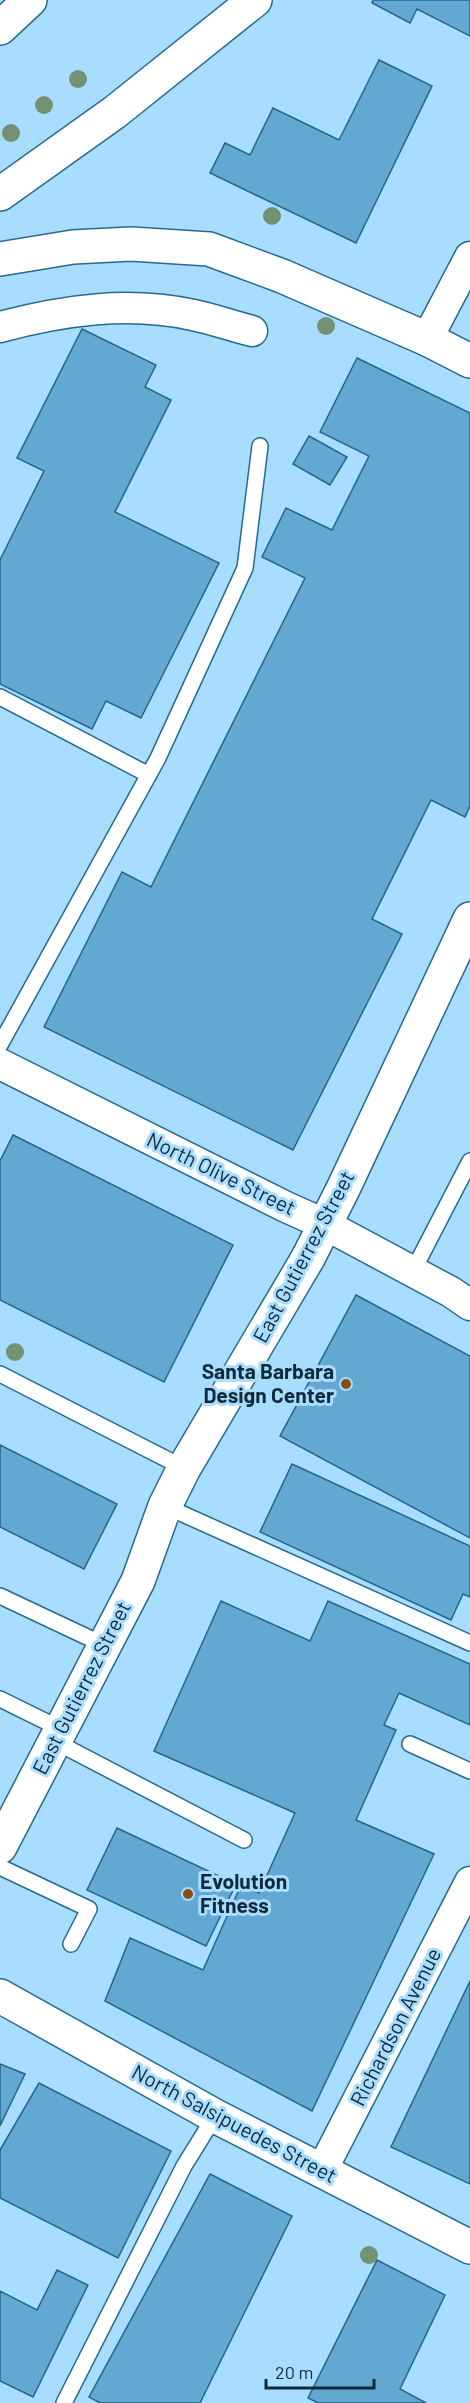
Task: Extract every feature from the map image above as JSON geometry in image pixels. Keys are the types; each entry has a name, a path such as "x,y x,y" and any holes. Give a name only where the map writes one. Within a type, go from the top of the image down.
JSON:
{"main road":[{"path":"0,28 30,0"},
{"path":"0,194 115,112 255,0"},
{"path":"0,259 73,247 120,244 209,249 282,276 427,339 470,361"},
{"name":"East Gutierrez Street","path":"0,1847 138,1581 165,1506 184,1468 308,1258 343,1189 470,919"},
{"name":"North Salsipuedes Street","path":"0,1996 214,2116 470,2247"}],"street":[{"path":"427,339 470,257"},
{"path":"0,327 44,315 93,308 153,309 193,315 252,331"},
{"name":"North Olive Street","path":"0,1064 324,1224 451,1292 470,1305"},
{"name":"Richardson Avenue","path":"321,2172 470,1882"}],"lane":[{"path":"0,1045 149,775 245,568 260,446"},
{"path":"0,697 149,775"},
{"path":"413,1271 470,1161"},
{"path":"0,1374 184,1468"},
{"path":"165,1506 470,1643"},
{"path":"0,1596 104,1645"},
{"path":"0,1699 57,1735 244,1840"},
{"path":"410,1743 470,1771"},
{"path":"0,1867 89,1909 71,1944"},
{"path":"64,2403 184,2166 214,2116"}],"building":[{"path":"373,0 470,0 470,36 417,9 410,23 372,3"},
{"path":"379,60 432,86 356,243 210,173 225,143 250,155 273,108 339,140"},
{"path":"82,329 156,365 145,387 171,400 115,512 219,563 141,718 106,701 92,729 0,684 0,560 44,471 17,458"},
{"path":"357,358 470,413 470,806 465,817 431,800 372,919 402,934 293,1150 44,1027 122,872 151,887 305,578 262,557 286,508 332,530 369,456 320,432"},
{"path":"309,436 347,457 330,485 293,464"},
{"path":"13,1135 233,1245 164,1382 0,1300 0,1161"},
{"path":"356,1295 470,1356 470,1538 280,1436"},
{"path":"0,1445 117,1504 84,1569 0,1527"},
{"path":"292,1464 470,1546 470,1597 463,1594 451,1620 260,1532"},
{"path":"221,1601 310,1641 328,1601 470,1664 470,1725 399,1693 384,1725 396,1730 356,1820 434,1854 312,2111 105,2001 130,1938 203,1970 241,1885 259,1893 295,1813 154,1751"},
{"path":"117,1828 236,1884 206,1946 87,1890"},
{"path":"470,1981 470,2184 391,2147"},
{"path":"0,2064 25,2074 0,2126"},
{"path":"39,2083 171,2151 118,2258 0,2198 0,2150"},
{"path":"210,2174 292,2216 200,2403 100,2403 89,2397"},
{"path":"377,2260 445,2295 400,2389 426,2403 318,2403 308,2398"},
{"path":"57,2270 88,2285 33,2397 0,2381 0,2291 37,2310"}],"place":[{"name":"Santa Barbara Design Center","path":"346,1384"},
{"name":"Evolution Fitness","path":"188,1894"}]}
